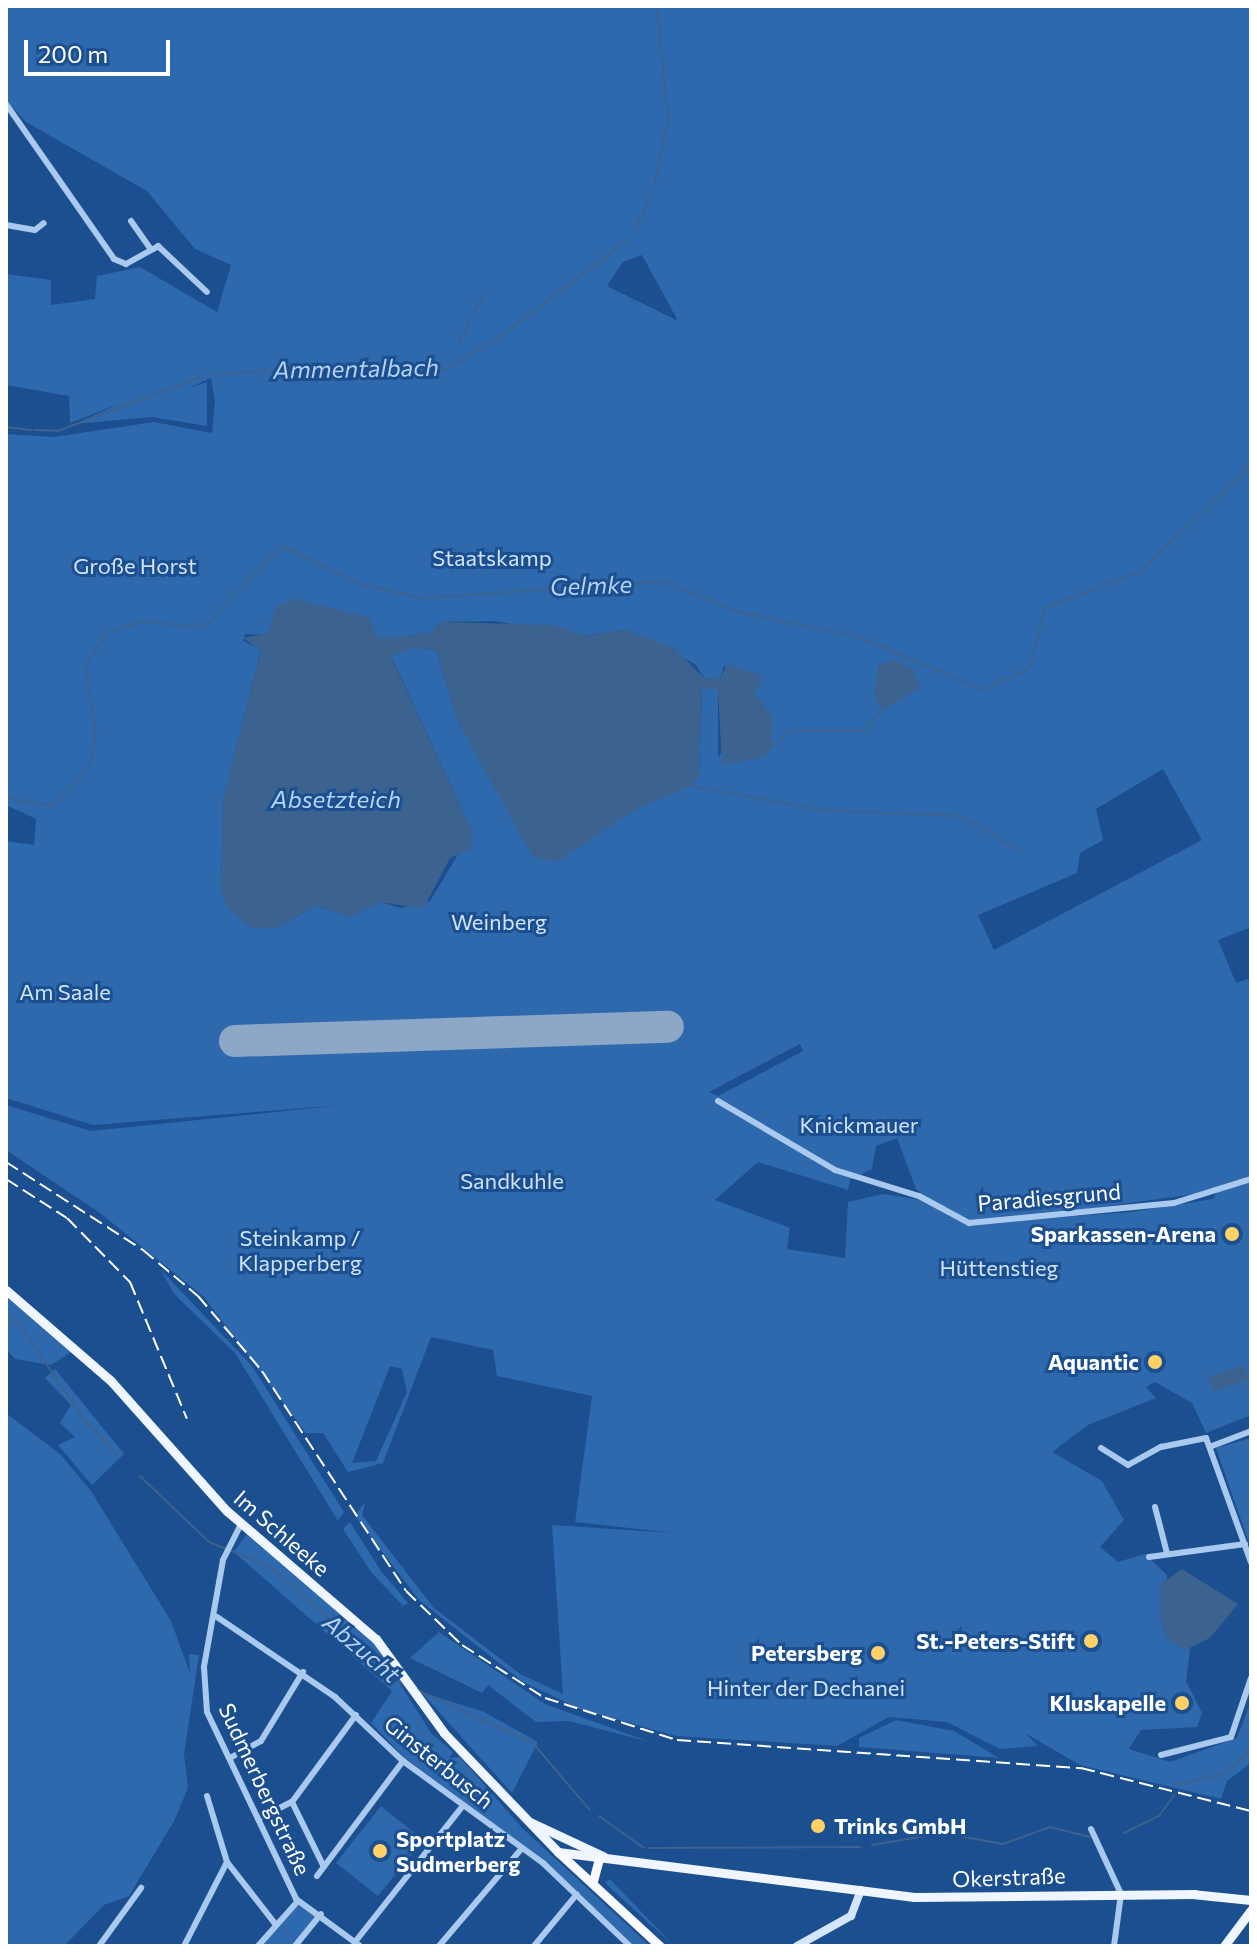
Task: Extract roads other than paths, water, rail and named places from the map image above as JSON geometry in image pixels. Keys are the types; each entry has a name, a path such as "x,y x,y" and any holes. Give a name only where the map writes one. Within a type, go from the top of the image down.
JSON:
{"highway":[{"path":"558,1852 660,1946"},
{"path":"593,1881 599,1859"}],"main road":[{"name":"Im Schleeke","path":"6,1290 104,1374 241,1524 367,1630 412,1692 519,1816 558,1852 860,1890"},
{"name":"Im Schleeke","path":"519,1816 610,1859"},
{"name":"Okerstraße","path":"860,1890 930,1897 1195,1894 1235,1895 1250,1900"},
{"path":"797,1946 854,1912 860,1890"},
{"path":"1226,1946 1250,1900"},
{"path":"1226,1946 1251,1920"}],"street":[{"path":"6,104 114,259 126,264 150,248 166,250 207,292"},
{"path":"131,221 150,248"},
{"path":"6,225 35,230 44,223"},
{"name":"Paradiesgrund","path":"718,1101 856,1179 919,1196 975,1223 1174,1203 1251,1179"},
{"path":"1212,1446 1251,1431"},
{"path":"1101,1448 1128,1465 1203,1436 1212,1446 1251,1562"},
{"path":"1155,1507 1167,1553"},
{"name":"Sudmerbergstraße","path":"241,1524 225,1554 204,1694 230,1758 298,1901 321,1914 357,1944"},
{"path":"1149,1557 1245,1544"},
{"name":"Ginsterbusch","path":"217,1617 303,1672 356,1715 403,1761 522,1848 577,1894 630,1946"},
{"path":"230,1758 258,1744 303,1672"},
{"path":"1161,1755 1231,1737 1251,1678"},
{"path":"258,1819 292,1802 356,1715"},
{"path":"317,1876 403,1761"},
{"path":"207,1796 227,1862 276,1925"},
{"path":"292,1802 324,1867"},
{"path":"357,1944 462,1807"},
{"path":"1091,1829 1121,1894 1114,1946"},
{"path":"439,1946 522,1848"},
{"path":"184,1946 227,1862"},
{"path":"99,1946 141,1888"},
{"path":"534,1946 577,1894"},
{"path":"258,1946 298,1901"},
{"path":"295,1946 321,1914"}],"water":[{"name":"Absetzteich","path":"294,599 368,617 379,639 430,633 441,622 553,625 585,636 626,630 674,648 704,678 720,679 727,664 760,675 762,686 753,691 772,716 772,746 765,757 722,765 718,689 702,689 699,775 691,786 635,810 557,862 533,857 459,724 436,650 413,647 391,657 472,831 471,849 450,858 423,909 380,902 351,917 315,906 277,928 251,928 227,907 221,890 223,799 261,650 243,638 268,633 276,606"},
{"path":"892,660 912,668 920,688 881,711 874,693 879,664"},
{"path":"1243,1365 1248,1380 1214,1392 1208,1377"},
{"path":"1182,1569 1238,1604 1210,1638 1185,1650 1167,1638 1161,1619 1161,1584"}],"waterway":[{"name":"Ammentalbach","path":"654,187 668,119 657,6"},
{"name":"Ammentalbach","path":"636,229 649,198"},
{"name":"Ammentalbach","path":"497,339 627,241"},
{"path":"472,315 486,292"},
{"path":"459,343 470,320"},
{"name":"Ammentalbach","path":"222,374 320,365 442,372 495,340"},
{"name":"Ammentalbach","path":"209,374 216,374"},
{"name":"Ammentalbach","path":"35,430 58,431 203,376"},
{"name":"Ammentalbach","path":"6,427 32,430"},
{"name":"Gelmke","path":"6,798 53,806 90,767 96,732 85,667 107,633 141,621 203,628 282,546 357,583 420,598 664,582 738,612 859,637 983,690 1030,668 1045,608 1141,571 1248,468"},
{"path":"772,746 788,731 864,731 881,711"},
{"path":"691,786 822,810 960,816 1022,851"},
{"name":"Abzucht","path":"6,1317 19,1323 81,1416 117,1455"},
{"name":"Abzucht","path":"140,1476 209,1542 271,1567 405,1686"},
{"name":"Abzucht","path":"419,1691 533,1743 589,1809"},
{"name":"Abzucht","path":"1176,1785 1226,1773 1251,1749"},
{"name":"Abzucht","path":"1124,1833 1159,1816 1174,1795"},
{"name":"Abzucht","path":"599,1816 644,1848"},
{"name":"Abzucht","path":"872,1845 944,1833 1003,1844 1050,1827 1090,1837"},
{"name":"Abzucht","path":"649,1848 860,1847"}],"railway":[{"path":"6,1162 143,1250 198,1296 262,1371 406,1591 462,1645 545,1698 677,1740 1081,1768 1251,1811"},
{"path":"6,1179 67,1218 130,1282 187,1419"}],"place":[{"name":"Sparkassen-Arena","path":"1232,1234"},
{"name":"Aquantic","path":"1155,1362"},
{"name":"St.-Peters-Stift","path":"1091,1641"},
{"name":"Petersberg","path":"878,1653"},
{"name":"Kluskapelle","path":"1182,1703"},
{"name":"Trinks GmbH","path":"818,1826"},
{"name":"Sportplatz Sudmerberg","path":"380,1851"}],"park label":[{"name":"Staatskamp","path":"492,558"},
{"name":"Große Horst","path":"135,566"},
{"name":"Weinberg","path":"499,922"},
{"name":"Am Saale","path":"65,992"},
{"name":"Knickmauer","path":"859,1125"},
{"name":"Sandkuhle","path":"512,1181"},
{"name":"Steinkamp / Klapperberg","path":"300,1250"},
{"name":"Hüttenstieg","path":"999,1268"},
{"name":"Hinter der Dechanei","path":"806,1688"}]}
